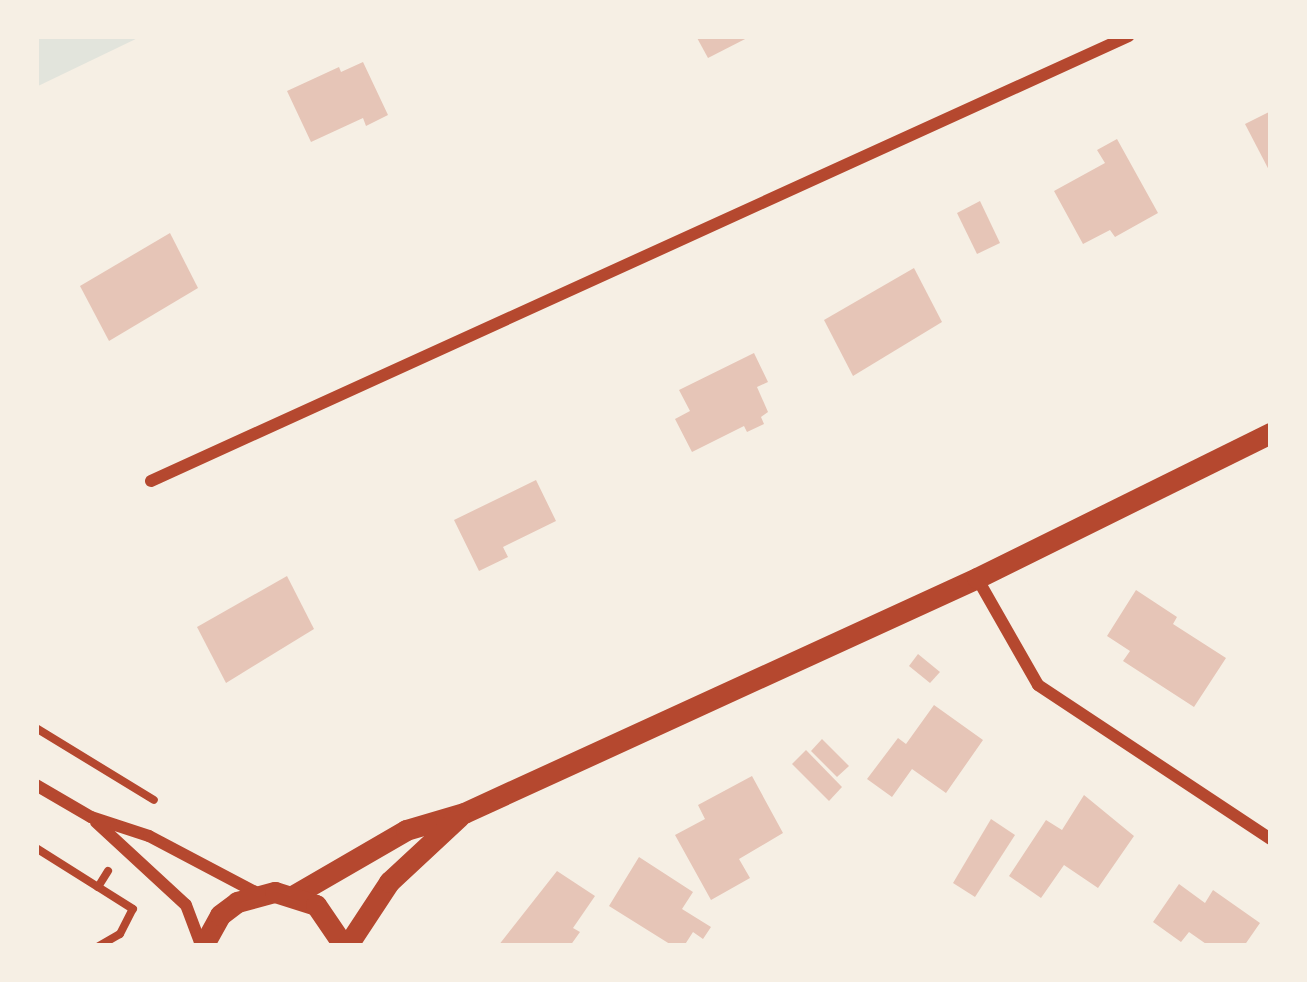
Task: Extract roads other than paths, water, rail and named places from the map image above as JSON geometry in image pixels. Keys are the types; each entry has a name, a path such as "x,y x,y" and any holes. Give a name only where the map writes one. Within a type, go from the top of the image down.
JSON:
{"street":[{"path":"151,481 1129,36"},
{"path":"294,895 406,830 464,813 976,578 1271,433"},
{"path":"976,578 1038,685 1271,839"},
{"path":"36,785 91,817 149,836 257,893 294,895 316,905 346,946 389,882 464,813"},
{"path":"91,817 186,904 202,946"},
{"path":"202,946 220,915 257,893"}]}
